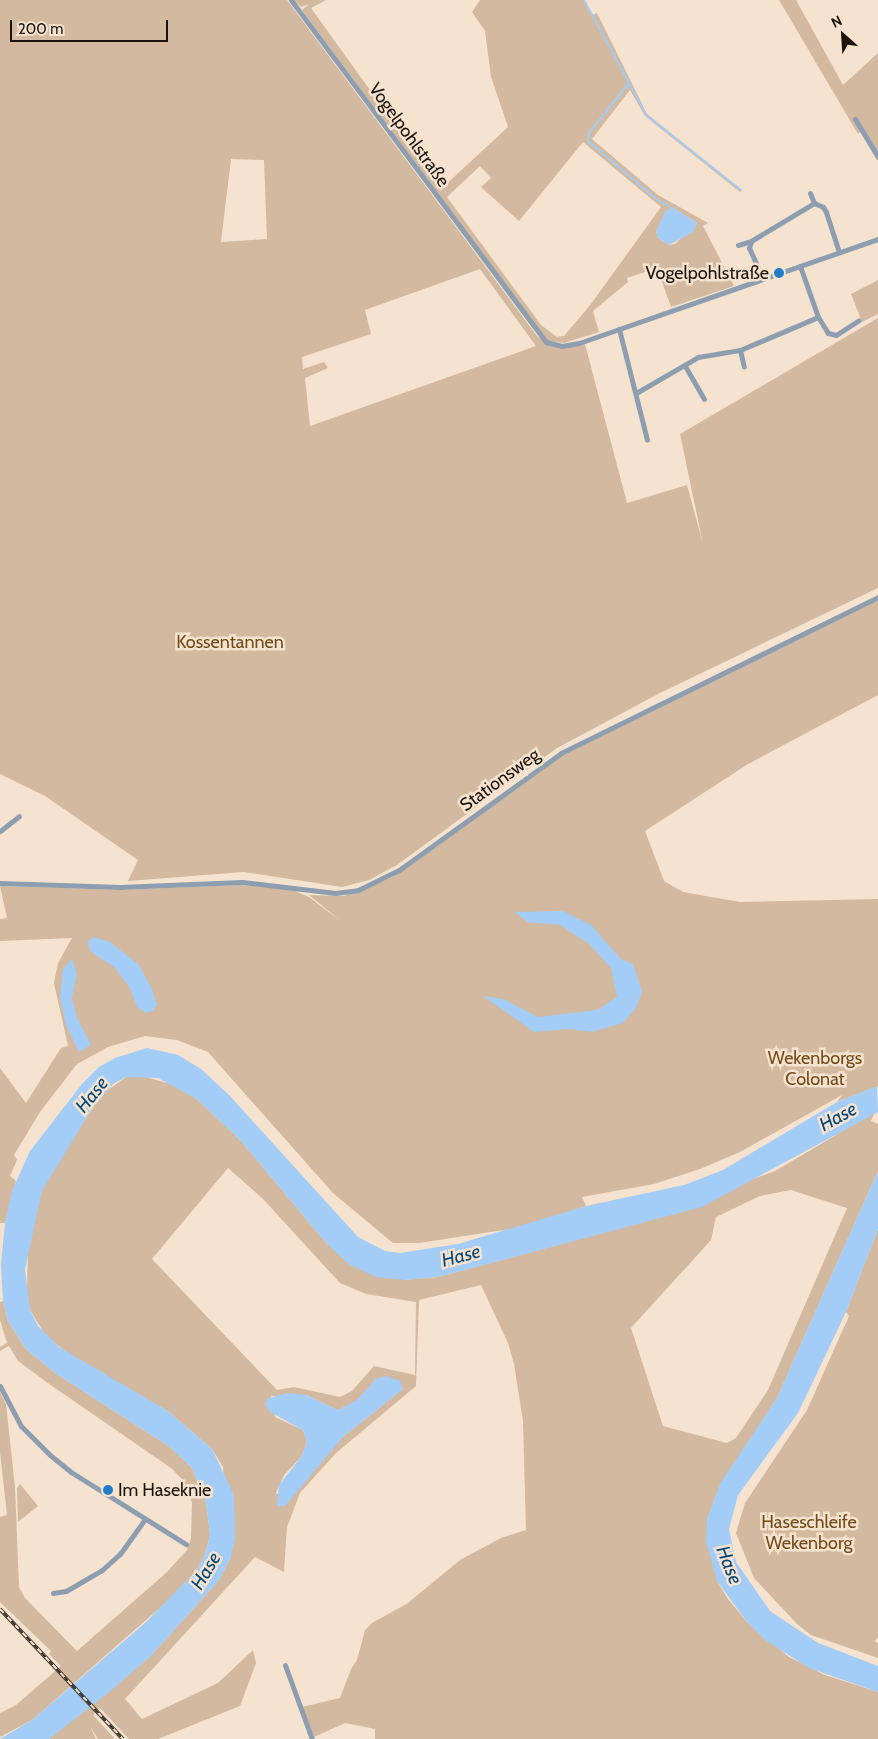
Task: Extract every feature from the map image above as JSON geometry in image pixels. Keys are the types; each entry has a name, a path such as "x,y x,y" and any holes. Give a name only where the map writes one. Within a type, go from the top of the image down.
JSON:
{"street":[{"name":"Vogelpohlstraße","path":"291,0 539,336 546,342 562,346 619,329 878,239"},
{"path":"855,119 878,157"},
{"path":"810,193 814,203 823,207 826,212 839,252"},
{"path":"738,245 751,241 814,203"},
{"path":"751,241 749,248 763,279"},
{"path":"800,266 818,316 833,336 859,320"},
{"path":"636,393 703,356 740,350 818,316"},
{"path":"619,329 647,440"},
{"path":"740,350 744,367"},
{"path":"684,366 704,399"},
{"name":"Stationsweg","path":"0,883 120,887 242,882 335,893 364,888 399,870 560,753 878,597"},
{"path":"0,831 19,816"},
{"path":"0,1386 21,1426 71,1472 186,1544"},
{"path":"53,1593 66,1591 102,1570 120,1554 145,1519"},
{"path":"285,1665 312,1739"}],"green space":[{"name":"Kossentannen","path":"0,0 287,0 537,336 554,347 585,344 627,503 687,485 703,544 680,434 878,318 878,588 660,693 557,748 397,865 369,880 342,887 244,872 128,881 138,860 45,796 0,774","holes":["231,159 264,160 267,239 221,242","480,269 536,346 310,426 305,378 328,368 324,362 303,369 302,357 371,334 365,310"]},
{"path":"294,0 326,0 311,8 441,189 508,127 491,77 485,31 472,12 480,0 584,0 593,15 597,13 647,114 742,190 740,192 645,116 630,90 592,139 658,195 708,223 703,226 734,286 671,307 657,268 627,278 628,282 593,311 599,332 564,343 547,341 302,10 309,4 301,7","holes":["583,142 661,207 591,304 564,336 557,337 541,325 447,197 480,166 491,178 481,187 519,221","672,207 697,223 675,244 669,245 658,238 656,231"]},
{"path":"779,0 796,0 843,85 878,53 878,157 862,131 858,134"},
{"path":"878,280 878,314 862,322 851,294"},
{"name":"Wekenborgs Colonat","path":"878,600 878,695 748,764 645,831 664,881 683,892 740,902 878,899 878,1086 837,1102 842,1095 740,1152 700,1169 654,1184 582,1197 586,1206 557,1216 516,1228 419,1243 393,1243 333,1193 208,1052 177,1040 145,1036 108,1047 77,1064 40,1112 14,1155 17,1160 10,1176 16,1181 5,1223 0,1223 0,1068 26,1103 61,1048 68,1046 54,983 58,963 72,938 0,941 0,919 7,918 0,886 121,890 240,885 290,889 309,897 343,923 309,895 344,896 391,878 562,756"},
{"path":"142,1076 174,1085 198,1100 241,1141 327,1244 404,1280 438,1277 621,1228 775,1171 875,1112 871,1121 878,1124 878,1171 777,1398 721,1483 707,1519 717,1581 728,1599 747,1622 789,1657 825,1675 878,1692 878,1739 375,1739 375,1729 345,1723 314,1737 302,1707 340,1698 351,1669 357,1660 365,1630 372,1623 408,1603 460,1560 501,1538 526,1530 523,1421 514,1364 508,1343 481,1285 419,1300 416,1386 336,1453 300,1493 287,1527 284,1572 255,1557 125,1699 142,1719 218,1683 253,1650 256,1663 240,1706 158,1739 129,1739 100,1708 93,1715 115,1739 98,1739 90,1726 96,1739 49,1739 150,1657 219,1580 231,1557 223,1467 212,1449 168,1411 74,1358 46,1336 30,1310 27,1292 28,1244 42,1191 51,1173 101,1095 126,1077","holes":["228,1168 263,1199 340,1283 366,1294 416,1302 415,1375 374,1366 352,1391 340,1397 294,1387 277,1390 152,1259","791,1190 847,1208 768,1390 736,1438 727,1443 663,1426 631,1328 711,1240 716,1217 760,1196","376,1379 403,1389 344,1436 287,1500 276,1493 284,1475 301,1457 307,1443 303,1430 275,1417 271,1396 306,1395 338,1410 358,1400"]},
{"name":"Haseschleife Wekenborg","path":"878,1229 878,1638 874,1641 878,1643 878,1658 811,1635 797,1624 754,1578 736,1533 745,1503 807,1410 849,1316 846,1312"},
{"path":"3,1301 8,1321 26,1349 55,1373 170,1447 192,1468 206,1503 210,1534 206,1552 197,1570 170,1599 32,1720 0,1737 0,1713 16,1705 61,1666 49,1654 51,1651 0,1602 0,1517 7,1515 0,1452 0,1392 6,1404 15,1487 19,1587 25,1598 77,1651 167,1572 187,1550 191,1538 192,1503 183,1480 171,1468 18,1361 9,1346 0,1351 0,1347 7,1343 0,1320 0,1302"},
{"path":"20,1484 38,1506 18,1522 17,1488"}],"water":[{"path":"672,207 697,223 693,232 669,245 658,238 656,231 665,212"},
{"path":"563,911 591,925 621,959 633,964 642,992 636,1008 623,1023 592,1032 568,1029 534,1032 483,996 503,999 538,1017 597,1010 617,997 611,968 589,944 560,925 527,922 515,912"},
{"path":"93,937 110,942 139,965 152,989 157,1005 153,1011 145,1013 137,1007 130,988 115,968 90,951 88,941"},
{"path":"72,959 77,974 72,998 77,1018 91,1045 79,1052 66,1025 60,998 63,969"},
{"name":"Hase","path":"147,1048 178,1055 201,1069 230,1096 358,1237 385,1251 400,1253 458,1244 586,1206 684,1185 723,1170 837,1102 877,1086 878,1112 702,1207 438,1277 404,1280 376,1277 350,1265 327,1244 241,1141 198,1100 158,1078 126,1077 113,1084 91,1110 42,1191 25,1269 30,1310 38,1326 59,1347 168,1411 212,1449 234,1495 235,1538 231,1557 219,1580 150,1657 108,1693 49,1739 0,1739 32,1720 145,1623 197,1570 206,1552 210,1534 206,1503 192,1468 170,1447 55,1373 26,1349 8,1321 3,1301 1,1264 5,1223 12,1191 30,1151 82,1084 99,1067 115,1058"},
{"name":"Hase","path":"878,1171 878,1229 846,1312 798,1413 738,1495 729,1529 736,1562 770,1611 818,1643 878,1666 878,1692 809,1668 765,1640 747,1622 717,1581 706,1541 707,1519 721,1482 777,1398"},
{"path":"387,1376 400,1381 403,1389 344,1436 285,1506 277,1506 279,1485 301,1457 307,1443 303,1430 270,1412 265,1404 268,1398 288,1393 306,1395 338,1410 357,1400 376,1379"}],"waterway":[{"path":"584,0 629,83 589,133 588,141 655,198 670,207"},
{"path":"629,83 646,115 741,190"}],"railway":[{"path":"0,1609 123,1739"}],"place":[{"name":"Vogelpohlstraße","path":"779,273"},
{"name":"Im Haseknie","path":"108,1490"}]}
